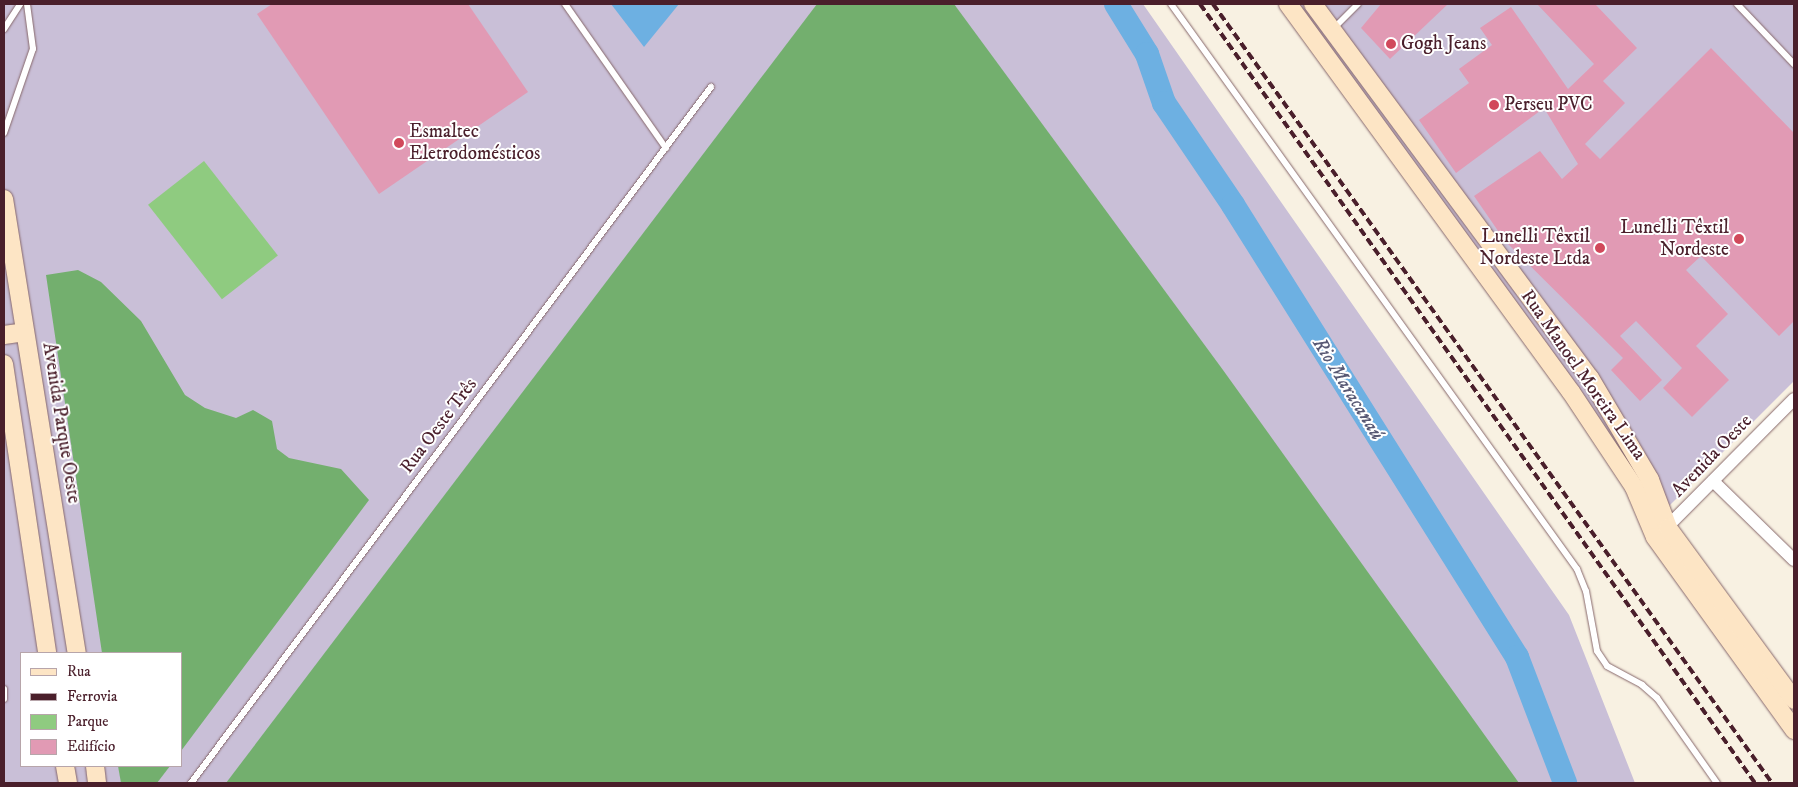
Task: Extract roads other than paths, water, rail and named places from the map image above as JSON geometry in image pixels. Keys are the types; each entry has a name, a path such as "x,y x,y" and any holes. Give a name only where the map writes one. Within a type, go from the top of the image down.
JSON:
{"street":[{"name":"Rua Manoel Moreira Lima","path":"1288,4 1571,392 1794,730"},
{"name":"Rua Manoel Moreira Lima","path":"1314,4 1590,378 1650,480 1662,532 1794,700"},
{"name":"Avenida Parque Oeste","path":"4,199 76,652"},
{"path":"4,335 25,332"},
{"path":"4,364 47,652"},
{"path":"1571,392 1590,378"},
{"name":"Avenida Oeste","path":"1662,532 1794,399"},
{"path":"1713,481 1794,560"},
{"path":"65,767 68,783"},
{"path":"94,767 97,783"}],"lane":[{"path":"4,29 20,4"},
{"path":"4,133 33,49 27,4"},
{"path":"565,4 666,148"},
{"path":"1171,4 1577,569 1586,591 1597,651 1607,666 1642,685 1657,698 1716,783"},
{"path":"1333,29 1358,4"},
{"path":"1737,4 1794,64"},
{"name":"Rua Oeste Três","path":"191,783 711,87"},
{"path":"4,689 4,699"}],"water":[{"path":"611,4 679,4 644,47"}],"waterway":[{"name":"Rio Maracanaú","path":"1116,4 1147,54 1164,103 1233,205 1517,657 1565,783"}],"railway":[{"path":"1200,4 1755,783"},
{"path":"1213,4 1772,783"}],"place":[{"name":"Gogh Jeans","path":"1391,44"},
{"name":"Perseu PVC","path":"1494,105"},
{"name":"Esmaltec Eletrodomésticos","path":"399,143"},
{"name":"Lunelli Têxtil Nordeste","path":"1739,239"},
{"name":"Lunelli Têxtil Nordeste Ltda","path":"1600,248"}]}
